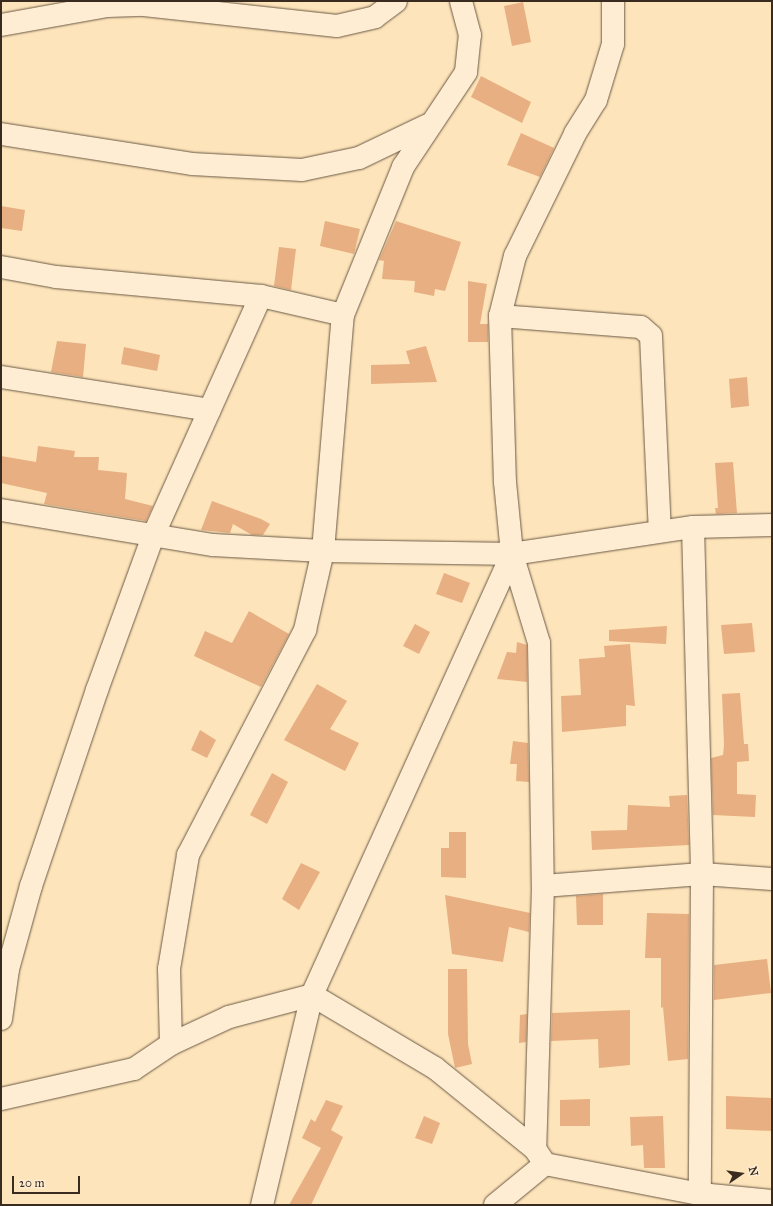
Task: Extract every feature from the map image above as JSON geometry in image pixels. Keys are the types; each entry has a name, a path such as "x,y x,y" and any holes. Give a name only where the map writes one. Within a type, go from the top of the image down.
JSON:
{"street":[{"path":"1,25 107,6 144,5 337,26 375,17 396,1"},
{"path":"172,1044 169,969 188,855 305,630 323,551 343,315 403,167 428,126 466,72 470,35 461,1"},
{"path":"495,1205 540,1156 543,886 539,643 512,554 505,482 500,316 515,256 575,134 596,100 613,44 613,1"},
{"path":"1,134 192,164 302,170 359,158 428,126"},
{"path":"1,267 56,276 261,296 343,315"},
{"path":"1,1018 8,969 31,886 153,536 261,296"},
{"path":"500,316 641,327 651,336 660,531"},
{"path":"1,377 209,410"},
{"path":"1,510 214,546 323,551 512,554 693,527 772,525"},
{"path":"693,527 702,874 700,1194"},
{"path":"262,1205 312,995 512,554"},
{"path":"543,886 702,874 772,879"},
{"path":"1,1099 134,1069 172,1044 229,1017 312,995 435,1068 540,1156 700,1194 772,1201"}],"building":[{"path":"523,2 531,42 512,46 504,6"},
{"path":"481,76 531,102 522,123 471,97"},
{"path":"521,133 554,148 540,177 507,165"},
{"path":"1,206 25,210 22,231 1,228"},
{"path":"325,221 360,229 354,254 320,246"},
{"path":"396,221 461,242 445,291 435,289 434,296 414,292 415,281 382,279 384,261 379,260"},
{"path":"279,247 296,249 291,290 274,286"},
{"path":"468,281 487,284 480,324 488,324 488,342 468,342"},
{"path":"57,341 86,344 83,377 51,372"},
{"path":"426,346 437,382 371,384 371,365 410,364 406,351"},
{"path":"124,347 160,355 157,371 121,364"},
{"path":"747,377 749,406 731,408 729,379"},
{"path":"38,446 75,451 74,457 99,457 98,470 127,473 125,499 153,506 146,521 44,504 47,493 1,483 1,456 36,462"},
{"path":"733,462 737,513 716,514 715,508 718,508 715,463"},
{"path":"212,501 261,519 270,524 263,535 252,535 233,524 230,533 201,530"},
{"path":"444,573 470,583 462,603 436,594"},
{"path":"249,611 289,634 261,687 194,656 205,631 232,643"},
{"path":"752,623 755,652 724,654 721,625"},
{"path":"415,624 430,632 419,654 403,646"},
{"path":"667,626 666,644 609,641 609,630"},
{"path":"517,642 527,645 527,682 497,679 507,652 516,653"},
{"path":"630,644 635,706 626,705 626,726 562,732 561,696 581,695 579,659 605,657 604,646"},
{"path":"317,684 347,701 330,729 359,743 345,771 284,740"},
{"path":"740,693 744,744 748,744 749,761 737,762 737,794 756,795 755,817 713,815 711,758 723,755 722,694"},
{"path":"200,730 216,740 207,758 191,750"},
{"path":"513,741 528,743 529,782 516,781 517,764 510,764"},
{"path":"272,773 288,782 267,824 250,815"},
{"path":"687,795 689,845 592,850 591,831 627,830 628,805 670,807 669,796"},
{"path":"449,832 466,832 466,878 441,877 441,848 449,848"},
{"path":"301,863 320,872 299,910 282,899"},
{"path":"603,894 603,925 577,925 576,896"},
{"path":"445,895 530,913 529,932 509,927 503,962 452,954"},
{"path":"647,913 689,914 688,1059 668,1061 663,1007 661,1008 661,958 645,958"},
{"path":"767,959 771,993 714,1000 714,965"},
{"path":"448,969 467,969 468,1044 472,1064 455,1068 448,1034"},
{"path":"630,1010 630,1065 599,1068 598,1039 551,1041 552,1013"},
{"path":"527,1014 526,1042 519,1043 520,1015"},
{"path":"726,1096 772,1098 772,1131 726,1129"},
{"path":"590,1099 590,1126 560,1126 560,1100"},
{"path":"326,1100 343,1106 331,1130 343,1137 311,1205 289,1205 321,1148 302,1138 311,1119 315,1122"},
{"path":"424,1116 440,1123 432,1144 415,1138"},
{"path":"663,1116 665,1168 644,1168 643,1145 631,1146 630,1117"}]}
